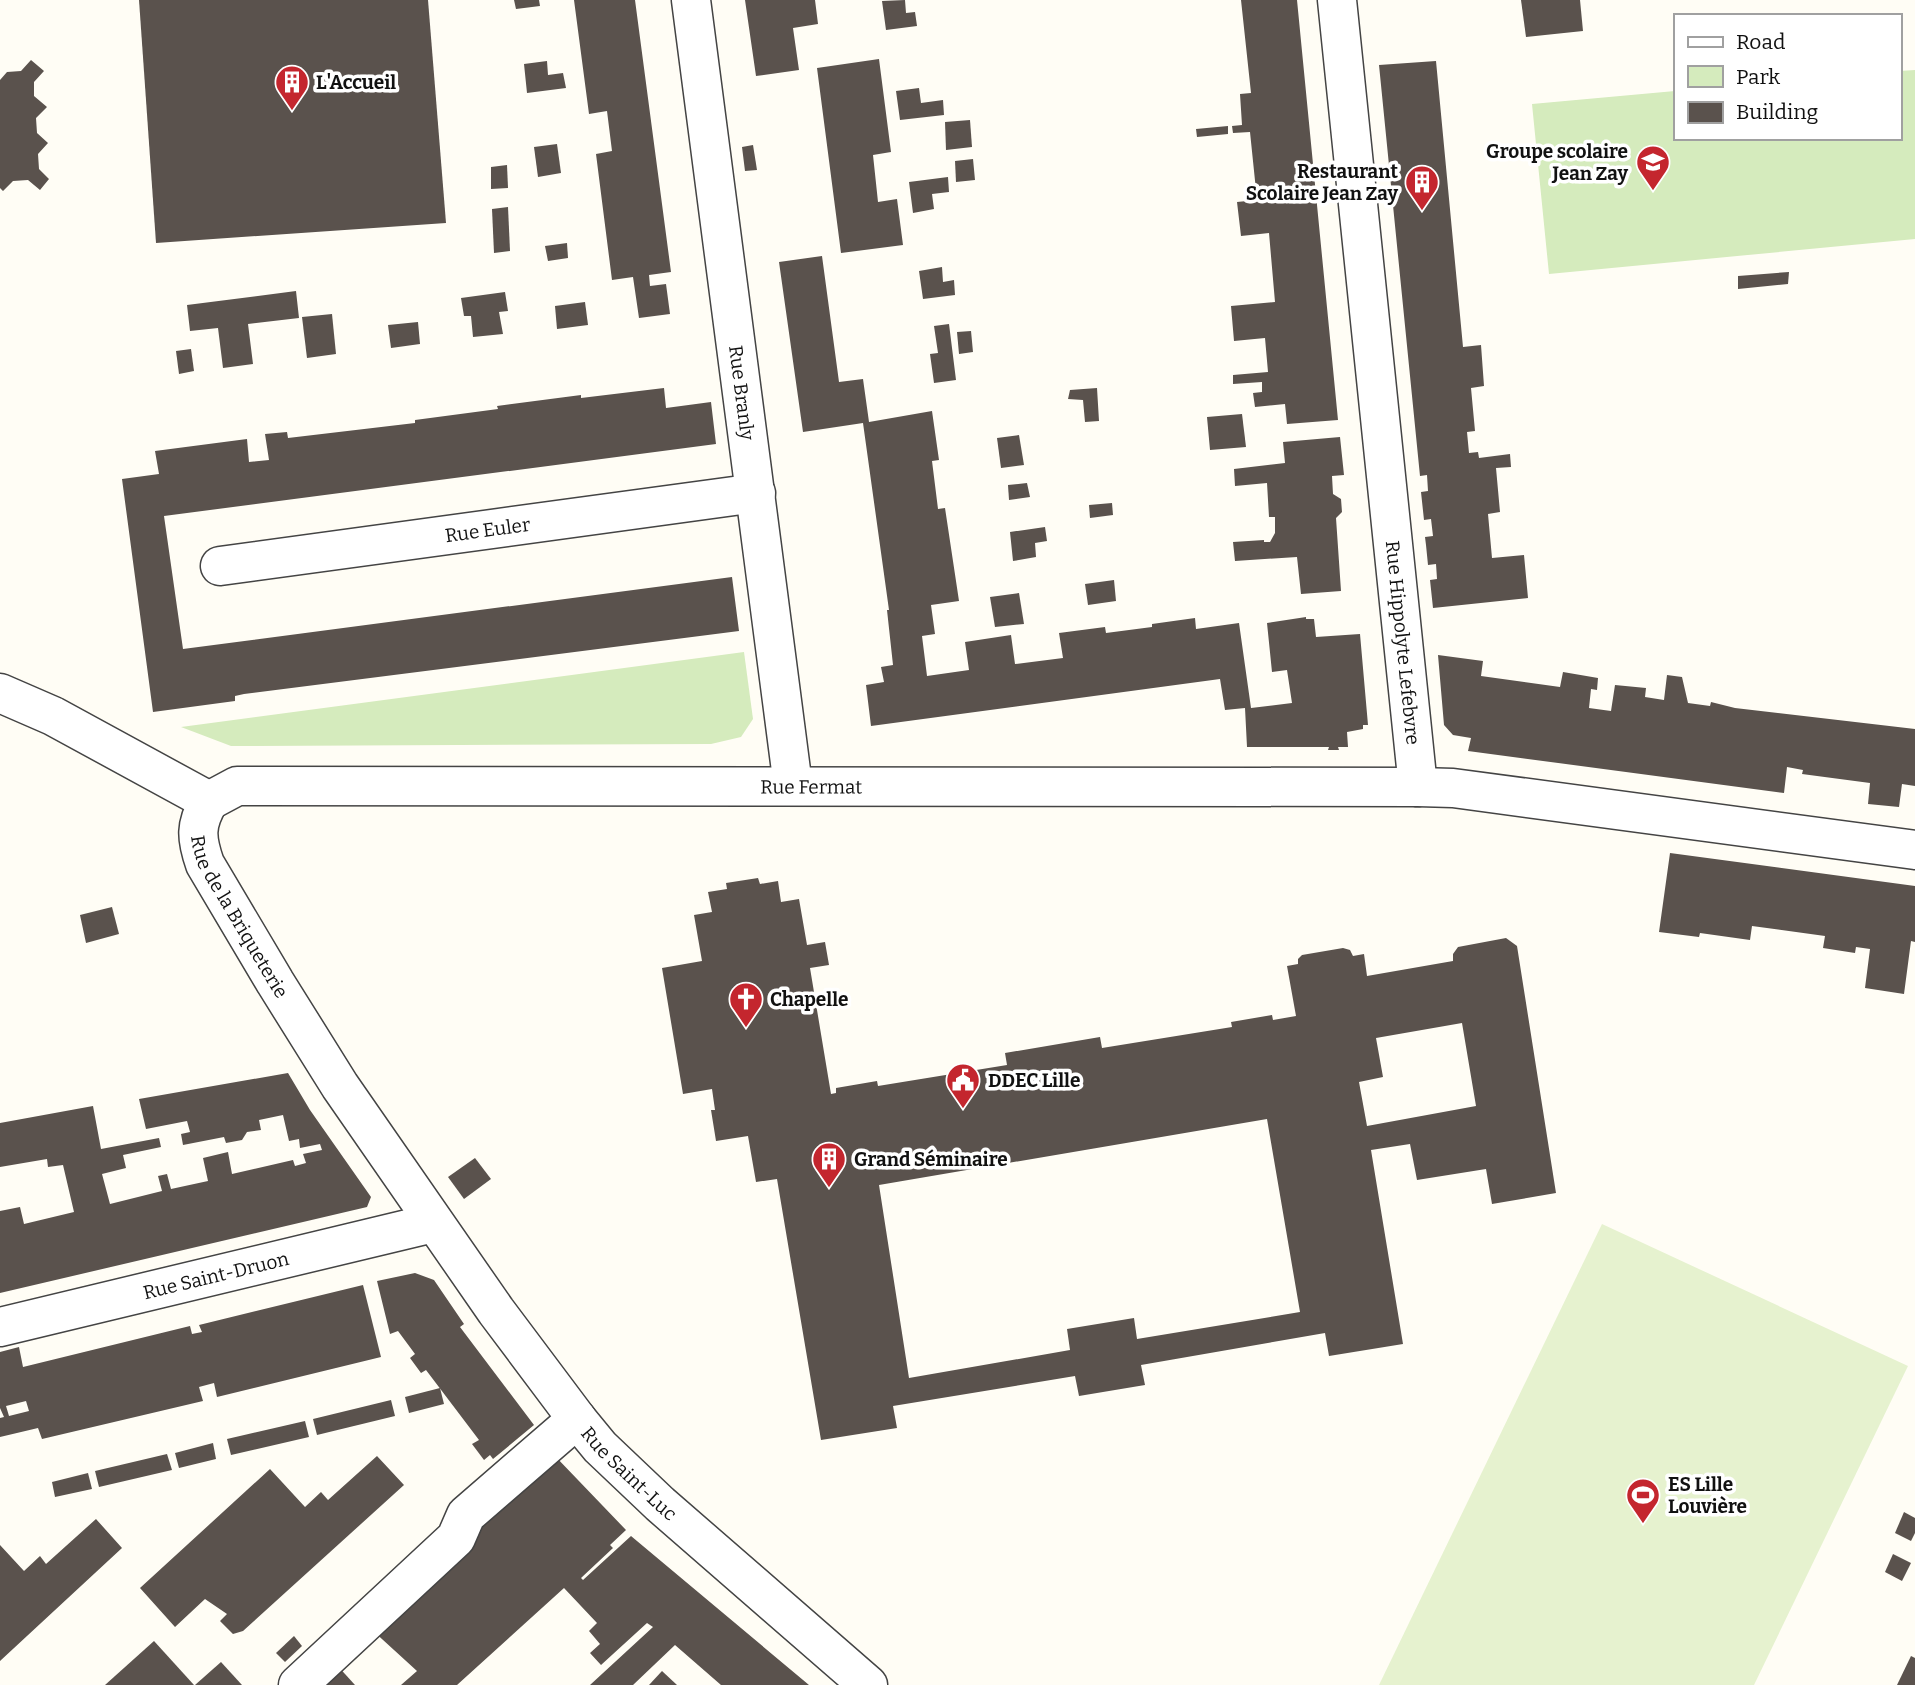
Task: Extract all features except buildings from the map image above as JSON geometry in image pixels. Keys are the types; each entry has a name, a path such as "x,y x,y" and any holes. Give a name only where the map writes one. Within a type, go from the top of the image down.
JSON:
{"street":[{"name":"Rue Branly","path":"691,0 793,786"},
{"name":"Rue Hippolyte Lefebvre","path":"1337,0 1418,787"},
{"name":"Rue Euler","path":"220,566 756,493"},
{"name":"Rue de la Briqueterie","path":"0,694 53,716 209,801 200,817 198,843 205,864 308,1036 433,1223"},
{"name":"Rue Fermat","path":"209,801 237,786 1418,787"},
{"path":"1418,787 1453,788 1915,850"},
{"name":"Rue Saint-Druon","path":"0,1327 433,1223"},
{"name":"Rue Saint-Luc","path":"433,1223 526,1354 600,1447 644,1489 868,1685"},
{"path":"298,1685 456,1538 466,1515 577,1419"}],"green space":[{"path":"1915,70 1915,239 1549,274 1532,104 1674,91 1674,140 1901,140 1901,71"},
{"path":"744,652 753,719 741,737 711,744 231,746 181,727"},
{"name":"ES Lille Louvière","path":"1602,1224 1908,1366 1754,1685 1379,1685"}],"place":[{"name":"L'Accueil","path":"292,112"},
{"name":"Groupe scolaire Jean Zay","path":"1653,192"},
{"name":"Restaurant Scolaire Jean Zay","path":"1422,212"},
{"name":"Chapelle","path":"746,1029"},
{"name":"DDEC Lille","path":"963,1110"},
{"name":"Grand Séminaire","path":"829,1189"},
{"name":"ES Lille Louvière","path":"1643,1525"}]}
